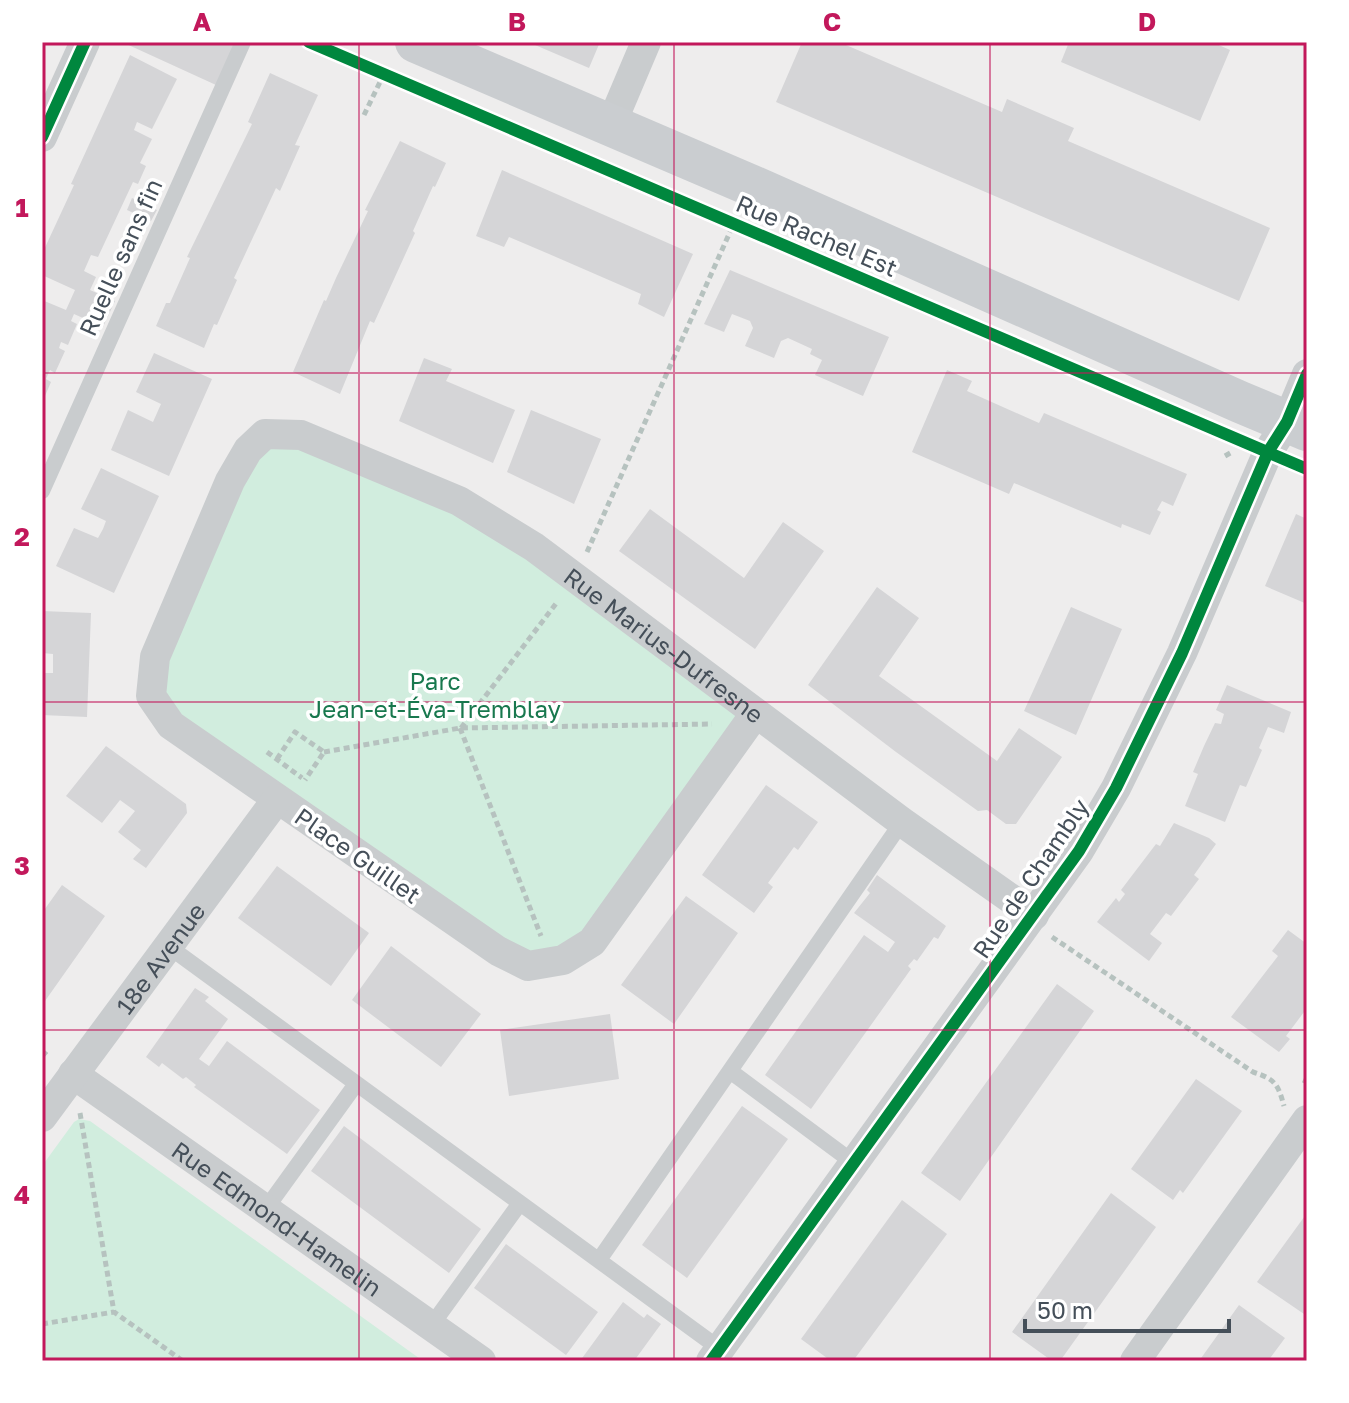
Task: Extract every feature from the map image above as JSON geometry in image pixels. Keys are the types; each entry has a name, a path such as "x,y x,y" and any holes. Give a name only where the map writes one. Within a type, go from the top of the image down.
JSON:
{"main road":[{"name":"Rue Rachel Est","path":"416,42 1297,426"}],"street":[{"path":"42,137 85,42"},
{"path":"610,127 646,42"},
{"name":"Rue de Chambly","path":"716,1355 854,1163 1043,926 1079,851 1116,788 1182,653 1268,452 1297,426 1307,374"},
{"name":"Rue Marius-Dufresne","path":"265,434 301,435 459,501 534,547 1043,926"},
{"name":"Place Guillet","path":"265,434 248,450 230,481 155,657 151,696 171,725 498,951 528,966 563,960 592,942 755,714"},
{"name":"18e Avenue","path":"42,1117 277,799"},
{"name":"Rue Edmond-Hamelin","path":"73,1074 481,1361"},
{"path":"1135,1361 1295,1113"}],"lane":[{"name":"Ruelle sans fin","path":"42,491 243,42"},
{"path":"599,1260 902,822"},
{"path":"168,946 599,1260 716,1355"},
{"path":"730,1071 854,1163"},
{"path":"265,1210 356,1084"},
{"path":"431,1326 520,1203"}],"path":[{"path":"372,69 399,80"},
{"path":"364,115 380,82"},
{"path":"557,148 573,160 610,127"},
{"path":"609,170 637,182"},
{"path":"584,558 730,232"},
{"path":"1225,456 1232,452"},
{"path":"460,728 558,601"},
{"path":"277,759 295,732 324,752 460,728 712,724"},
{"path":"460,728 544,944"},
{"path":"267,752 317,789"},
{"path":"305,780 324,752"},
{"path":"1043,926 1253,1072 1267,1077 1279,1087 1295,1113"},
{"path":"81,1114 114,1312"},
{"path":"42,1324 114,1312 183,1361"}],"green space":[{"name":"Parc Jean-et-Éva-Tremblay","path":"265,434 459,501 755,714 592,942 528,966 171,725 155,657"},
{"path":"79,1119 90,1121 423,1361 42,1361 42,1166"}],"building":[{"path":"122,42 236,42 216,85"},
{"path":"528,42 600,42 589,68"},
{"path":"802,42 839,42 1002,112 1007,99 1074,128 1068,141 1270,228 1239,301 776,102"},
{"path":"1069,42 1212,42 1230,50 1200,121 1061,62"},
{"path":"130,55 177,79 152,129 137,122 134,130 152,139 140,163 146,166 138,184 133,182 98,257 91,255 84,271 96,277 90,290 115,301 103,327 74,314 71,321 77,324 68,345 61,342 59,348 65,351 55,373 50,370 48,374 46,379 51,382 42,403 42,300 66,310 75,290 42,275 42,254"},
{"path":"270,73 318,95 295,145 300,146 280,191 276,188 234,278 237,280 217,325 214,324 204,348 156,326 166,303 170,303 190,258 187,257 252,124 248,122"},
{"path":"400,141 446,163 433,186 374,323 370,321 340,394 293,372 368,211 365,210"},
{"path":"502,170 693,254 664,317 638,304 641,294 549,254 509,237 504,247 476,236"},
{"path":"132,198 157,210 151,221 127,210"},
{"path":"730,270 889,337 863,396 815,375 822,360 810,354 812,349 788,338 781,341 774,358 745,346 753,328 750,321 732,314 724,332 704,324"},
{"path":"154,353 212,379 169,476 111,450 128,410 153,422 161,404 136,392"},
{"path":"424,358 452,369 446,381 515,410 493,463 399,421"},
{"path":"947,370 972,381 967,391 1039,423 1044,413 1187,474 1173,506 1162,501 1157,510 1161,512 1150,535 1122,524 1121,528 1014,483 1009,494 912,452"},
{"path":"531,410 601,439 574,504 507,472"},
{"path":"101,468 159,496 114,593 56,566 74,528 98,538 103,529 106,521 81,509"},
{"path":"650,509 744,578 783,522 824,551 755,649 619,551"},
{"path":"1296,514 1307,519 1307,604 1265,586"},
{"path":"877,587 919,618 879,676 997,761 1019,728 1062,757 1016,824 1006,824 987,810 978,811 808,685"},
{"path":"1071,607 1122,629 1076,735 1024,711"},
{"path":"42,611 91,613 87,717 42,715 42,673 53,673 53,654 42,653"},
{"path":"1227,685 1291,712 1284,733 1268,727 1246,787 1240,785 1225,822 1185,806 1198,774 1193,772 1204,746 1215,723 1221,724 1224,714 1216,710"},
{"path":"106,746 186,804 187,813 146,868 133,859 141,850 118,832 135,811 120,800 102,823 66,796"},
{"path":"766,785 818,822 798,850 794,847 768,883 773,887 754,913 702,875"},
{"path":"1174,823 1216,844 1194,875 1199,879 1171,916 1166,913 1150,934 1162,943 1149,961 1097,922 1116,898 1119,902 1125,894 1121,890 1156,844 1160,846"},
{"path":"277,866 369,933 331,986 238,918"},
{"path":"877,875 946,926 938,939 934,937 917,961 914,959 908,966 911,969 811,1109 765,1075 864,935 888,952 895,942 854,913 870,893 867,890"},
{"path":"62,885 105,916 45,1001 42,1001 42,913"},
{"path":"686,896 738,933 674,1024 621,985"},
{"path":"1288,930 1307,944 1307,1008 1286,1036 1290,1039 1279,1052 1231,1017 1278,956 1272,951"},
{"path":"391,946 481,1014 441,1067 352,1000"},
{"path":"1057,984 1094,1011 960,1201 921,1173"},
{"path":"195,988 209,997 205,1001 228,1019 199,1059 209,1066 227,1041 320,1110 287,1154 194,1087 196,1085 186,1077 183,1079 162,1063 159,1067 146,1057"},
{"path":"610,1014 619,1079 509,1096 500,1030"},
{"path":"1196,1079 1242,1111 1183,1193 1180,1190 1173,1200 1131,1169"},
{"path":"742,1106 788,1139 687,1278 642,1245"},
{"path":"344,1126 481,1229 449,1273 311,1171"},
{"path":"1111,1193 1156,1227 1060,1361 1052,1361 1012,1332"},
{"path":"902,1200 947,1234 853,1361 831,1361 801,1339"},
{"path":"1307,1213 1307,1309 1304,1314 1257,1282"},
{"path":"506,1244 598,1312 566,1355 474,1288"},
{"path":"623,1302 644,1318 647,1314 661,1324 634,1361 580,1361"},
{"path":"1239,1305 1285,1338 1268,1361 1199,1361"}],"cycle path":[{"path":"42,137 85,42"},
{"path":"309,42 1307,469"},
{"path":"711,1361 1079,851 1116,788 1182,653 1268,452 1287,422 1307,374"}]}
